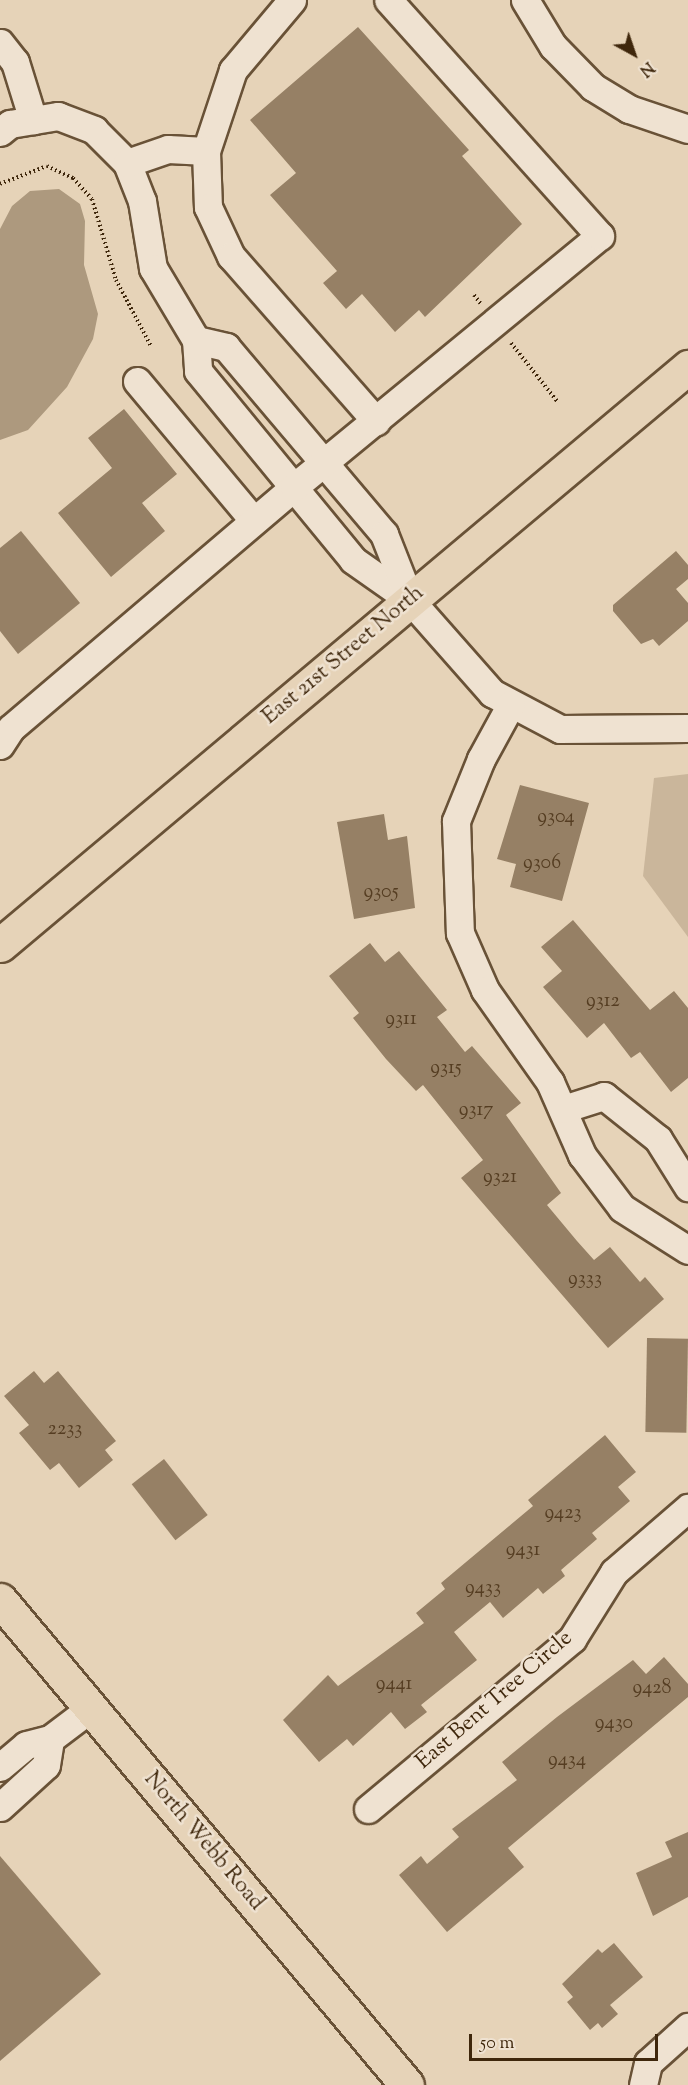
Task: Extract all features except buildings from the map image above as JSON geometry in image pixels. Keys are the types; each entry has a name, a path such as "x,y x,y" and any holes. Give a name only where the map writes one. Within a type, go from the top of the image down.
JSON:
{"main road":[{"name":"East 21st Street North","path":"0,945 688,367"},
{"name":"North Webb Road","path":"0,1599 407,2085"}],"street":[{"path":"292,0 233,70 206,151 208,207 231,256 376,421"},
{"path":"4,729 600,236 388,0"},
{"path":"525,0 553,46 593,87 629,109 688,129"},
{"path":"0,43 15,62 33,120"},
{"path":"0,132 10,124 58,116 94,130 127,164 142,201 153,268 196,340 198,371 353,561 410,600 492,693 560,729 688,728"},
{"path":"127,164 168,149 206,151"},
{"path":"196,340 226,347 384,534 410,600"},
{"path":"137,381 254,521"},
{"path":"512,704 481,759 456,821 460,933 485,990 550,1082 582,1155 622,1208 688,1250"},
{"path":"562,1109 604,1096 658,1139 688,1187"},
{"name":"East Bent Tree Circle","path":"368,1809 572,1639 614,1572 688,1508"},
{"path":"0,1767 26,1745 51,1739 91,1708"},
{"path":"0,1807 46,1765 51,1739"},
{"path":"643,2085 648,2063 688,2027"}],"path":[{"path":"0,184 47,166 73,178 92,199 116,280 151,346"},
{"path":"474,295 556,401"}],"shaded area":[{"path":"59,189 80,204 85,221 84,265 98,314 93,339 67,387 28,430 0,440 0,229 12,206 30,191"},
{"path":"688,774 688,937 643,876 654,778"}]}
